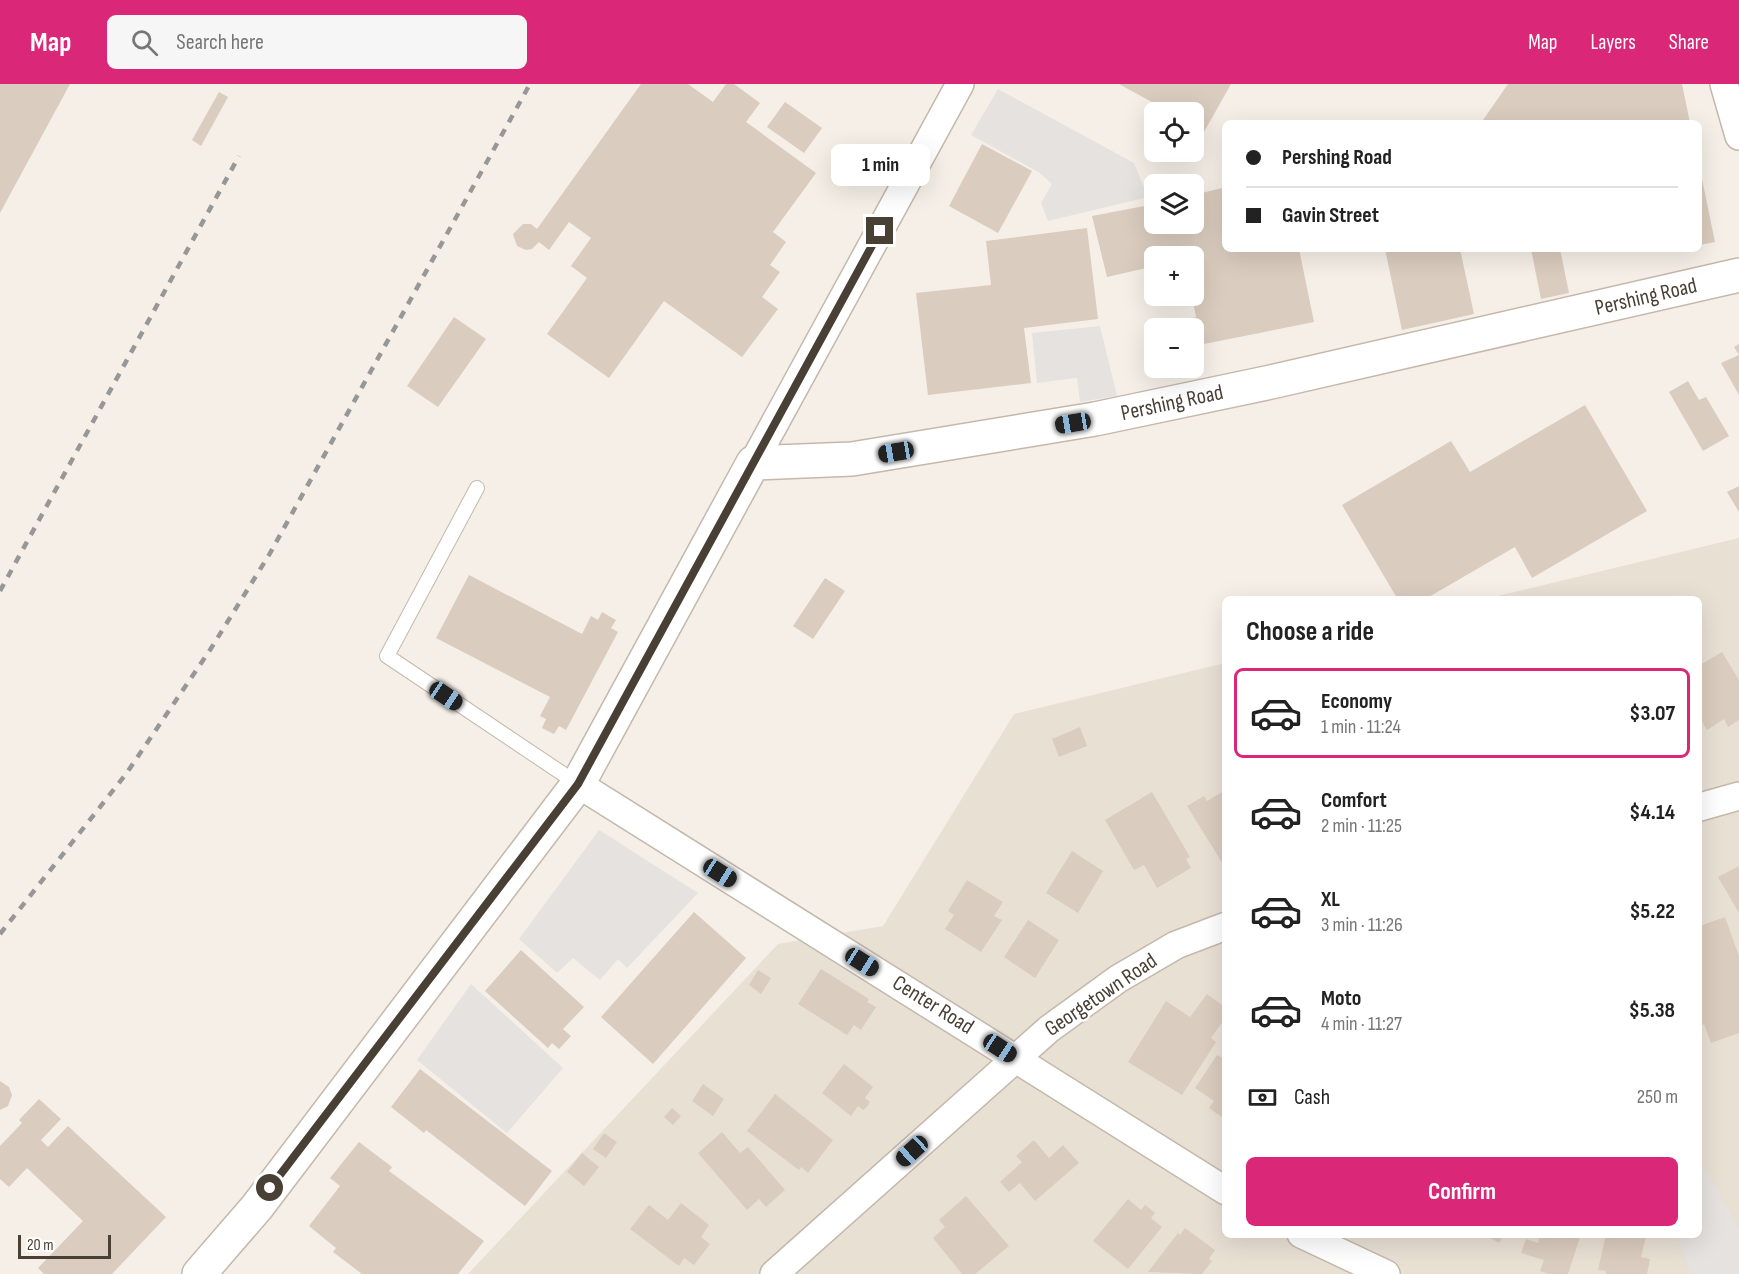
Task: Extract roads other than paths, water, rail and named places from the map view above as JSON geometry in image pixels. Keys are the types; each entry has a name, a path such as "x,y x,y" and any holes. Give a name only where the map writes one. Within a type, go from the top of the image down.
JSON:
{"street":[{"path":"199,1274 256,1207 578,784 960,84"},
{"path":"1724,84 1739,136"},
{"name":"Pershing Road","path":"753,463 852,459 1095,419 1271,382 1739,275"},
{"name":"Center Road","path":"578,784 1222,1188"},
{"path":"1702,806 1739,796"},
{"name":"Georgetown Road","path":"774,1274 1049,1029 1118,979 1176,945 1222,928"},
{"path":"1310,1238 1386,1274"}],"lane":[{"path":"477,488 387,656 578,784"}],"railway":[{"path":"0,934 126,774 210,650 269,555 530,84"},
{"path":"0,591 239,156"}]}
